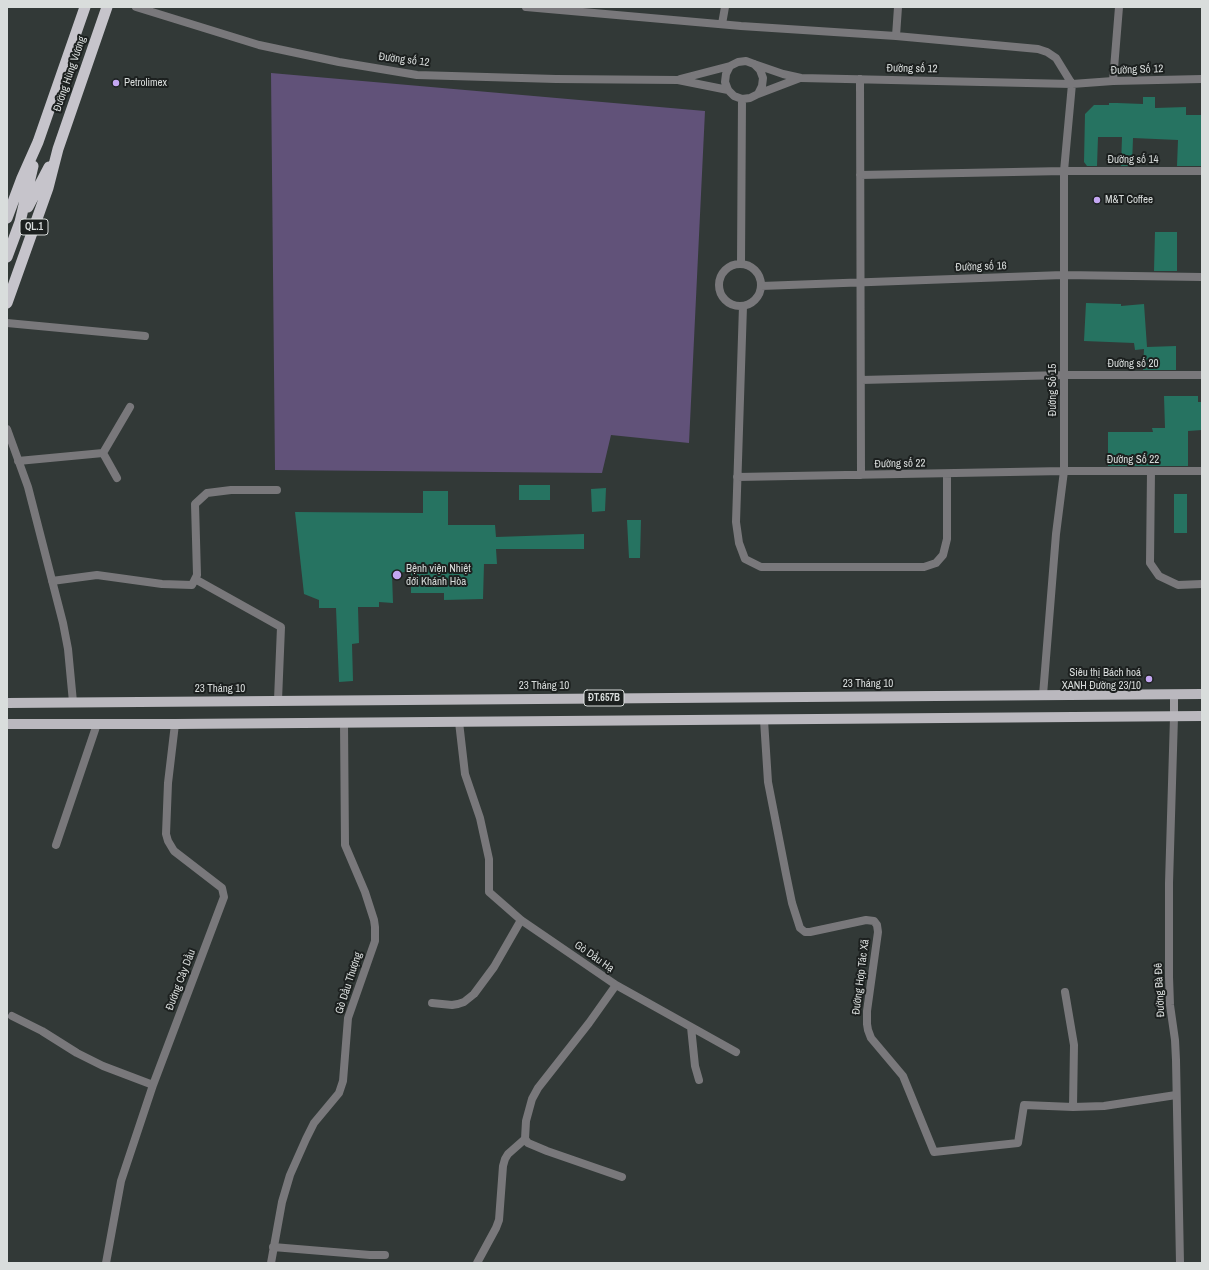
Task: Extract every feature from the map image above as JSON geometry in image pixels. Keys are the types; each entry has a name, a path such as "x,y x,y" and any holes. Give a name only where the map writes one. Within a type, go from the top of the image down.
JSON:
{"highway":[{"name":"Đường Hùng Vương","path":"38,142 85,7"},
{"name":"Đường Hùng Vương","path":"58,149 107,7"},
{"name":"QL.1","path":"7,218 22,178 38,142"},
{"name":"QL.1","path":"20,222 38,142"},
{"name":"QL.1","path":"7,257 20,222 58,149"},
{"name":"QL.1","path":"7,303 48,188 58,149"}],"main road":[{"path":"1174,694 1174,717"},
{"name":"23 Tháng 10","path":"7,702 1202,694"},
{"name":"ĐT.657B","path":"7,724 344,723 1202,716"}],"street":[{"name":"Đường số 12","path":"136,7 259,45 339,62 417,75 556,79 678,80 728,90"},
{"path":"526,7 722,24 896,36 1043,50 1056,58 1072,84"},
{"path":"722,24 725,7"},
{"path":"896,36 898,7"},
{"path":"1113,81 1119,7"},
{"path":"758,94 762,86 763,78 760,70 754,64 746,61 738,62 730,66 726,74 725,82 728,90 734,96 742,99 750,98 801,78"},
{"name":"Đường số 12","path":"754,64 783,74 801,78 1072,84"},
{"name":"Đường số 12","path":"678,80 730,66"},
{"path":"860,79 861,475"},
{"name":"Đường Số 12","path":"1072,84 1113,81 1202,79"},
{"name":"Đường Số 15","path":"1043,695 1056,534 1064,471 1064,171 1072,84"},
{"path":"741,264 742,99"},
{"name":"Đường số 14","path":"860,175 1064,171 1202,172"},
{"path":"734,264 741,264 753,268 760,279 761,286 760,293 750,304 736,306 724,299 718,286 722,273 727,268 734,264"},
{"name":"Đường số 16","path":"761,286 1063,275 1202,276"},
{"path":"743,306 736,522 739,543 745,559 761,567 924,567 936,563 943,555 947,540 947,474"},
{"path":"7,323 145,336"},
{"name":"Đường số 20","path":"861,380 1064,375 1202,375"},
{"path":"103,453 130,406"},
{"path":"7,429 28,487 66,636 73,702"},
{"path":"18,461 103,453"},
{"path":"103,453 117,478"},
{"name":"Đường số 22","path":"737,477 1064,471"},
{"name":"Đường Số 22","path":"1064,471 1202,471"},
{"name":"Đường số 22","path":"1151,471 1150,563 1159,576 1178,585 1202,584"},
{"path":"52,581 96,575 162,584 192,585 197,575 195,504 207,493 231,490 277,490"},
{"path":"195,579 280,627 278,700"},
{"name":"Đường Bà Đê","path":"1174,717 1169,891 1170,998 1175,1040 1180,1263"},
{"name":"Đường Hợp Tác Xã","path":"764,720 768,782 787,881 800,928 805,932 810,932 866,920 874,921 877,924 878,932 866,1024 871,1038 903,1076 934,1152 978,1146 1018,1143 1024,1105 1104,1106 1176,1095"},
{"name":"Gò Dầu Hạ","path":"459,722 465,774 480,818 489,859 489,892 521,920 616,985 589,1023 538,1088 532,1099 526,1121 525,1139"},
{"name":"Gò Dầu Thượng","path":"271,1263 282,1202 290,1175 314,1123 339,1093 343,1081 348,1018 375,941 374,920 365,892 345,845 344,723"},
{"path":"56,845 97,724"},
{"name":"Đường Cây Dầu","path":"106,1263 121,1181 153,1086 224,897 222,888 174,851 166,834 168,783 175,724"},
{"path":"432,1003 452,1005 458,1004 464,1002 474,994 494,967 521,920"},
{"path":"616,985 736,1052"},
{"path":"1065,992 1074,1045 1073,1106"},
{"path":"12,1016 42,1031 77,1053 103,1066 153,1086"},
{"path":"691,1027 695,1066 699,1080"},
{"path":"477,1263 499,1220 503,1166 505,1159 508,1154 525,1139 528,1143 546,1151 622,1177"},
{"path":"273,1247 385,1255"}],"shaded area":[{"path":"271,73 705,111 689,443 611,435 602,473 275,470"}],"building":[{"path":"1143,97 1155,97 1155,108 1186,107 1186,115 1202,115 1202,166 1177,166 1178,140 1133,138 1132,166 1121,166 1122,137 1098,137 1097,166 1087,166 1084,162 1085,114 1094,105 1109,105 1109,103 1143,104"},
{"path":"1155,232 1177,232 1177,271 1154,271"},
{"path":"1086,303 1121,304 1121,306 1144,304 1147,347 1176,346 1176,370 1143,370 1144,349 1135,350 1134,343 1084,341"},
{"path":"1164,396 1198,396 1198,402 1202,402 1202,430 1188,431 1188,466 1108,466 1108,432 1153,432 1152,428 1165,428"},
{"path":"519,485 550,485 550,500 519,500"},
{"path":"606,488 605,511 592,512 591,489"},
{"path":"423,491 448,491 448,525 495,525 496,537 584,534 584,549 496,549 497,564 484,564 483,599 444,600 444,593 411,593 411,571 392,574 393,603 379,602 379,607 358,607 359,643 352,644 353,681 339,682 336,608 319,608 319,600 304,594 295,512 423,513"},
{"path":"1174,494 1187,494 1187,533 1174,533"},
{"path":"627,520 641,520 640,558 629,558"}],"place":[{"name":"Petrolimex","path":"116,83"},
{"name":"M&T Coffee","path":"1097,200"},
{"name":"Bệnh viện Nhiệt đới Khánh Hòa","path":"397,575"},
{"name":"Siêu thị Bách hoá XANH Đường 23/10","path":"1149,679"}]}
